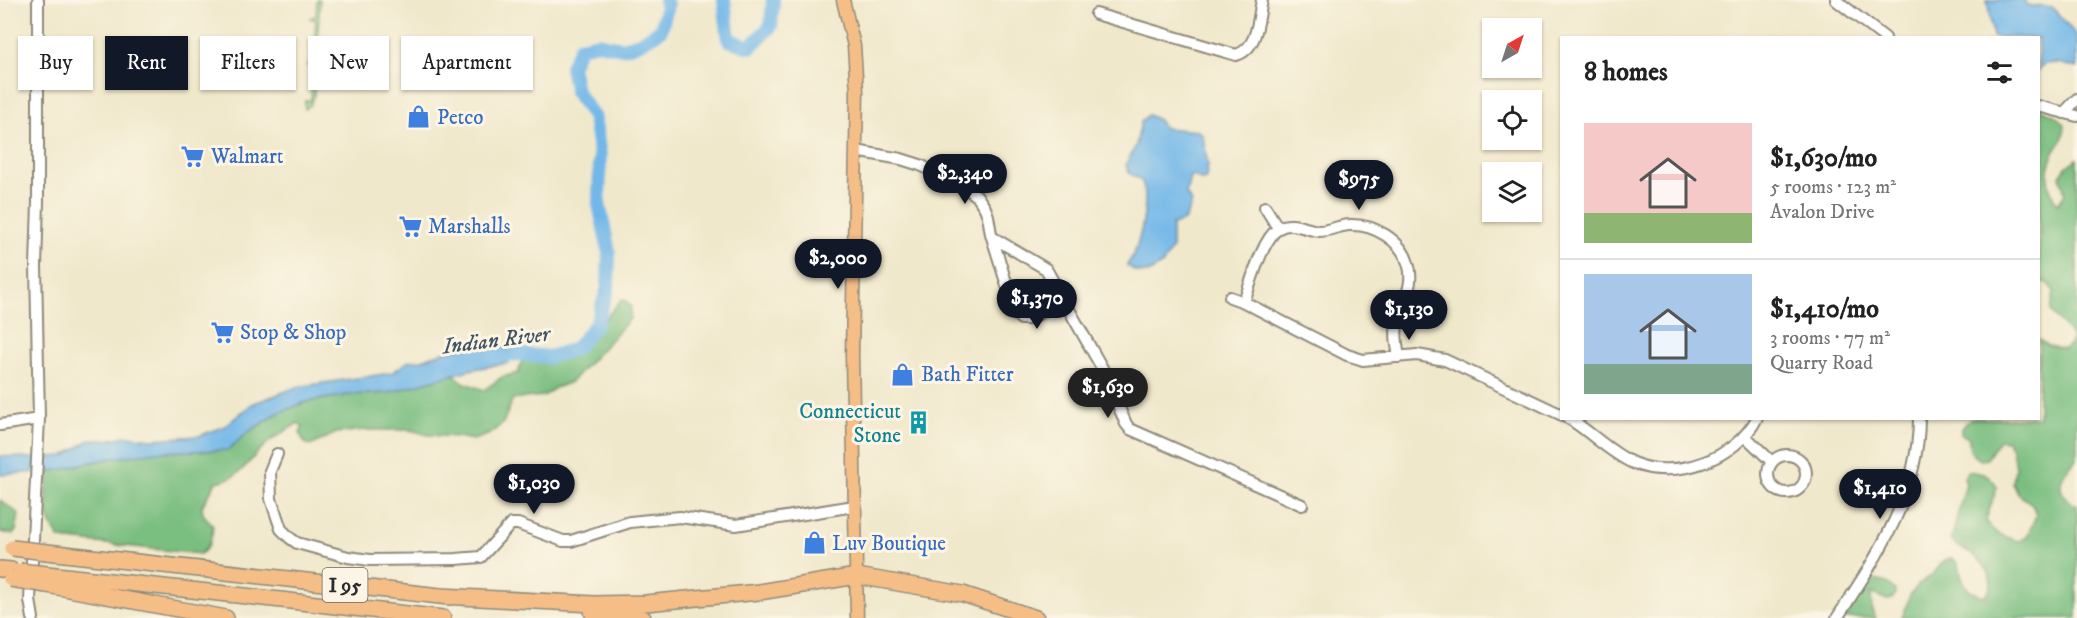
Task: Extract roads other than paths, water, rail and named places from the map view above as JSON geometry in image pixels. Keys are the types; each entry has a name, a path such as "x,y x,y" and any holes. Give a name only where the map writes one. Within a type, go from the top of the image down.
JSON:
{"highway":[{"name":"I 95","path":"6,547 643,618"},
{"path":"5,574 47,580 226,618"},
{"path":"441,596 594,604 646,603 759,592 856,576 963,594 1036,618"},
{"name":"I 95","path":"47,580 443,618"}],"main road":[{"path":"843,0 855,54 856,151 852,355 857,618"}],"street":[{"path":"33,618 30,600 39,419 36,276 38,0"},
{"path":"1096,14 1236,55 1246,51 1252,43 1262,0"},
{"path":"1836,0 1882,36"},
{"path":"2064,113 2077,99"},
{"path":"2040,107 2077,116"},
{"path":"856,151 902,159 920,165 967,188 977,196 985,208 1018,316 1025,320 1029,319 1064,300"},
{"path":"1265,207 1278,228"},
{"path":"1244,302 1266,243 1278,228 1294,225 1323,231 1342,226 1359,225 1384,234 1399,247 1408,263 1410,279 1407,297 1397,324 1396,334 1399,357"},
{"path":"992,237 1046,269 1103,369 1130,429 1302,505"},
{"path":"1230,297 1347,355 1371,360 1416,355 1445,360 1560,414"},
{"path":"0,425 39,419"},
{"path":"1571,420 1610,449 1634,463 1646,467 1666,468 1699,465 1719,456 1745,436 1756,420"},
{"path":"1837,618 1873,563 1893,525 1915,460 1919,420"},
{"path":"1745,436 1772,462"},
{"path":"277,454 270,471 270,484 275,513 285,534 304,546 362,560 481,557 511,524 518,524 563,541 571,541 630,522 680,517 736,525 854,507"}],"water":[{"path":"1987,0 2025,0 2026,5 2053,8 2077,36 2077,68 2058,63 2044,64 2040,69 2040,36 1993,36"},
{"path":"1148,115 1159,120 1164,128 1198,131 1203,136 1208,166 1206,179 1200,180 1190,176 1186,194 1192,202 1184,221 1172,225 1172,248 1163,264 1148,273 1136,272 1127,265 1140,235 1145,198 1141,180 1129,173 1126,165 1136,145 1141,122"},
{"path":"487,344 514,349 508,363 469,370 388,393 348,395 306,402 276,414 247,433 228,450 157,452 81,464 61,470 0,475 0,456 30,458 64,456 90,440 107,440 127,436 152,439 199,436 225,426 252,404 297,387 391,373 409,361 422,360 446,351"}],"waterway":[{"name":"Indian River","path":"494,357 518,354 549,357 575,349 596,324 608,288 609,252 599,204 600,155 594,118 576,91 571,67 580,47 598,43 622,48 640,43 661,30 667,5 665,0"},
{"name":"Indian River","path":"724,0 729,40 750,47 771,26 773,0"}],"place":[{"name":"Petco","path":"419,117"},
{"name":"Walmart","path":"193,156"},
{"name":"Marshalls","path":"410,226"},
{"name":"Stop & Shop","path":"222,332"},
{"name":"Bath Fitter","path":"903,374"},
{"name":"Connecticut Stone","path":"919,423"},
{"name":"Luv Boutique","path":"814,543"}]}
